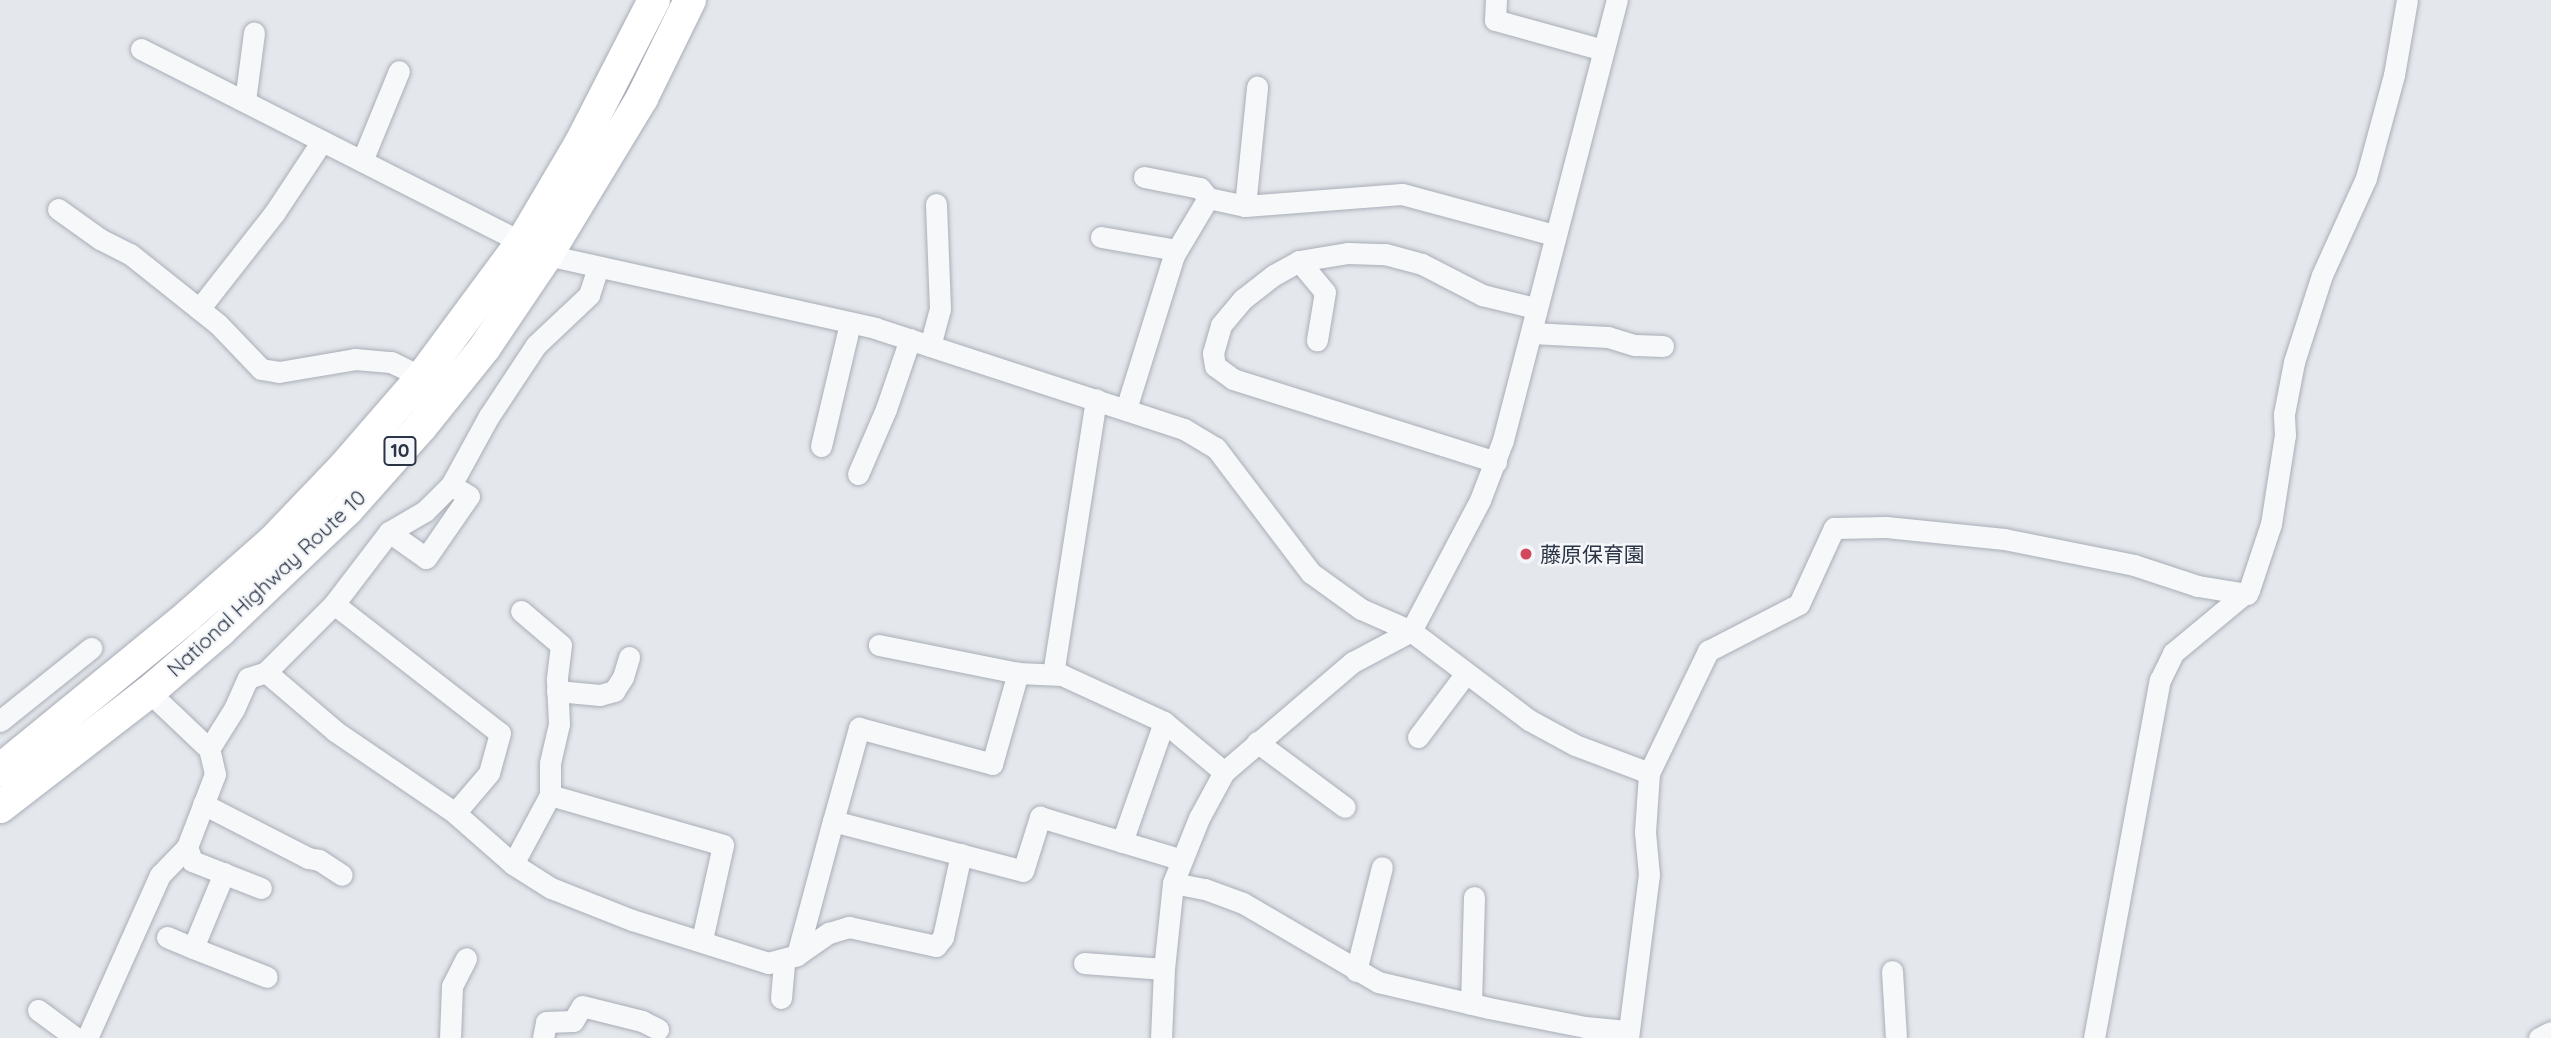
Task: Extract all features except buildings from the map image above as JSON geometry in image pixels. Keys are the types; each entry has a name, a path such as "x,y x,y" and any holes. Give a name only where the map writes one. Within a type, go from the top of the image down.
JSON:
{"highway":[{"name":"National Highway Route 10","path":"0,807 149,692 288,569 356,500 421,427 477,357 535,248 580,144 654,0"},
{"name":"National Highway Route 10","path":"0,770 188,617 273,541 344,467 535,248 642,98 690,0"}],"street":[{"path":"1496,0 1496,20 1602,50"},
{"path":"1161,1038 1164,969 1173,883 1199,818 1224,772 1353,662 1411,631 1452,556 1496,462 1532,333 1535,308 1617,0"},
{"path":"2094,1038 2160,680 2173,653 2247,594 2270,524 2285,435 2284,414 2294,362 2322,275 2366,178 2394,75 2407,0"},
{"path":"245,101 254,33"},
{"path":"141,49 535,248 598,268 850,323 920,343 1184,429 1216,448 1311,573 1361,609 1411,631 1529,720 1575,745 1649,773"},
{"path":"362,161 399,71"},
{"path":"1245,206 1257,87"},
{"path":"199,309 275,212 322,141"},
{"path":"1144,177 1200,188 1208,198 1245,206 1402,194 1554,236"},
{"path":"1126,409 1176,250 1208,198"},
{"path":"859,474 886,409 940,309 936,204"},
{"path":"58,209 100,239 130,254 199,309 261,369 279,372 355,359 391,362 422,377"},
{"path":"1101,237 1176,250"},
{"path":"1496,462 1233,379 1215,366 1213,353 1221,325 1243,299 1274,275 1299,261 1348,253 1385,254 1422,264 1482,295 1535,308"},
{"path":"1299,261 1325,292 1317,340"},
{"path":"209,749 234,709 248,678 266,673 334,604 389,532 425,511 452,485 489,416 536,345 589,295 598,268"},
{"path":"821,446 850,323"},
{"path":"1532,333 1608,337 1635,345 1663,346"},
{"path":"1054,674 1096,399"},
{"path":"389,532 426,558 469,496 452,485"},
{"path":"1173,883 1205,888 1243,903 1378,982 1471,1004 1627,1035 1649,875 1645,832 1649,773 1708,651 1799,604 1834,528 1886,527 2004,539 2134,565 2198,586 2247,594"},
{"path":"334,604 500,733 489,773 455,813"},
{"path":"513,864 550,795 550,763 559,724 561,645 520,611"},
{"path":"879,645 1018,673 1062,675 1164,722 1224,772"},
{"path":"0,721 91,648"},
{"path":"558,691 600,695 614,691 623,677 629,657"},
{"path":"266,673 335,731 455,813 513,864 551,888 632,920 768,963 790,958 829,933 849,927 936,946 943,937 961,855"},
{"path":"781,998 790,958 859,728 992,764 1018,673"},
{"path":"1418,737 1466,673"},
{"path":"87,1038 160,874 187,847 215,774 209,749 149,692"},
{"path":"1122,842 1164,722"},
{"path":"1257,742 1345,807"},
{"path":"550,795 723,845 702,940"},
{"path":"203,804 308,859 319,860 342,875"},
{"path":"833,821 1023,871 1040,817 1182,860"},
{"path":"187,847 192,862 261,888"},
{"path":"1356,971 1382,867"},
{"path":"193,948 224,873"},
{"path":"1471,1004 1474,897"},
{"path":"167,937 267,976"},
{"path":"450,1038 452,986 466,958"},
{"path":"1084,963 1164,969"},
{"path":"1892,971 1896,1038"},
{"path":"543,1038 546,1022 573,1021 582,1006 642,1021 658,1029"},
{"path":"38,1010 76,1038"},
{"path":"2539,1038 2551,1032"}],"place":[{"name":"藤原保育園","path":"1526,554"}]}
